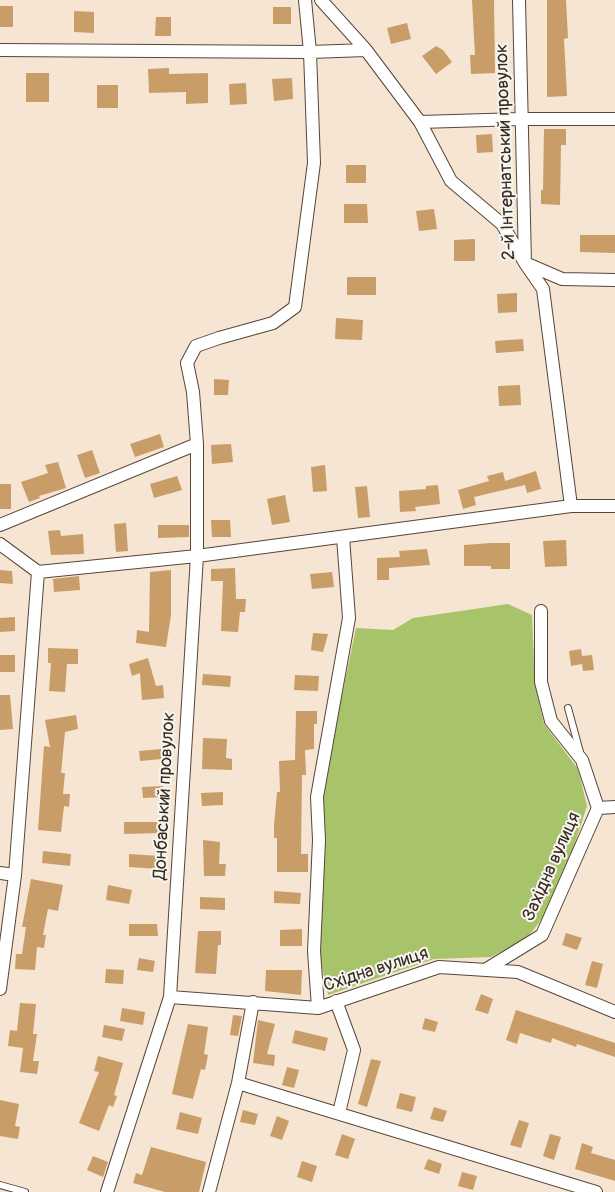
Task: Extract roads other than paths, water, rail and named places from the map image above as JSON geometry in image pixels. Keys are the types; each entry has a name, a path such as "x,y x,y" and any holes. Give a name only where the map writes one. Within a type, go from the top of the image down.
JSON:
{"street":[{"name":"Донбаський провулок","path":"107,1192 170,997 197,556 197,444 193,392 187,363 196,346 273,323 295,307 314,163 310,52 305,0"},
{"path":"321,0 366,50 420,122 451,181 502,224 524,263 562,280 615,280"},
{"name":"2-й Інтернатський провулок","path":"519,0 524,263 543,290 571,506"},
{"path":"0,50 310,52 366,50"},
{"path":"420,122 615,119"},
{"path":"0,525 197,444"},
{"path":"0,544 38,572 197,556 571,506 615,506"},
{"path":"318,1008 314,951 319,840 317,796 348,618 343,537"},
{"path":"0,989 15,875 38,572"},
{"name":"Західна вулиця","path":"485,970 542,934 598,808 582,760 551,722 542,682 542,611"},
{"name":"Західна вулиця","path":"598,808 615,807"},
{"path":"0,873 15,875"},
{"name":"Східна вулиця","path":"170,997 318,1008 439,967 518,972 615,1012"},
{"path":"336,1001 354,1050 339,1113"},
{"path":"209,1192 238,1082 253,1002"},
{"path":"238,1082 596,1192"}],"lane":[{"path":"568,708 582,760"},
{"path":"0,1185 25,1192"}]}
